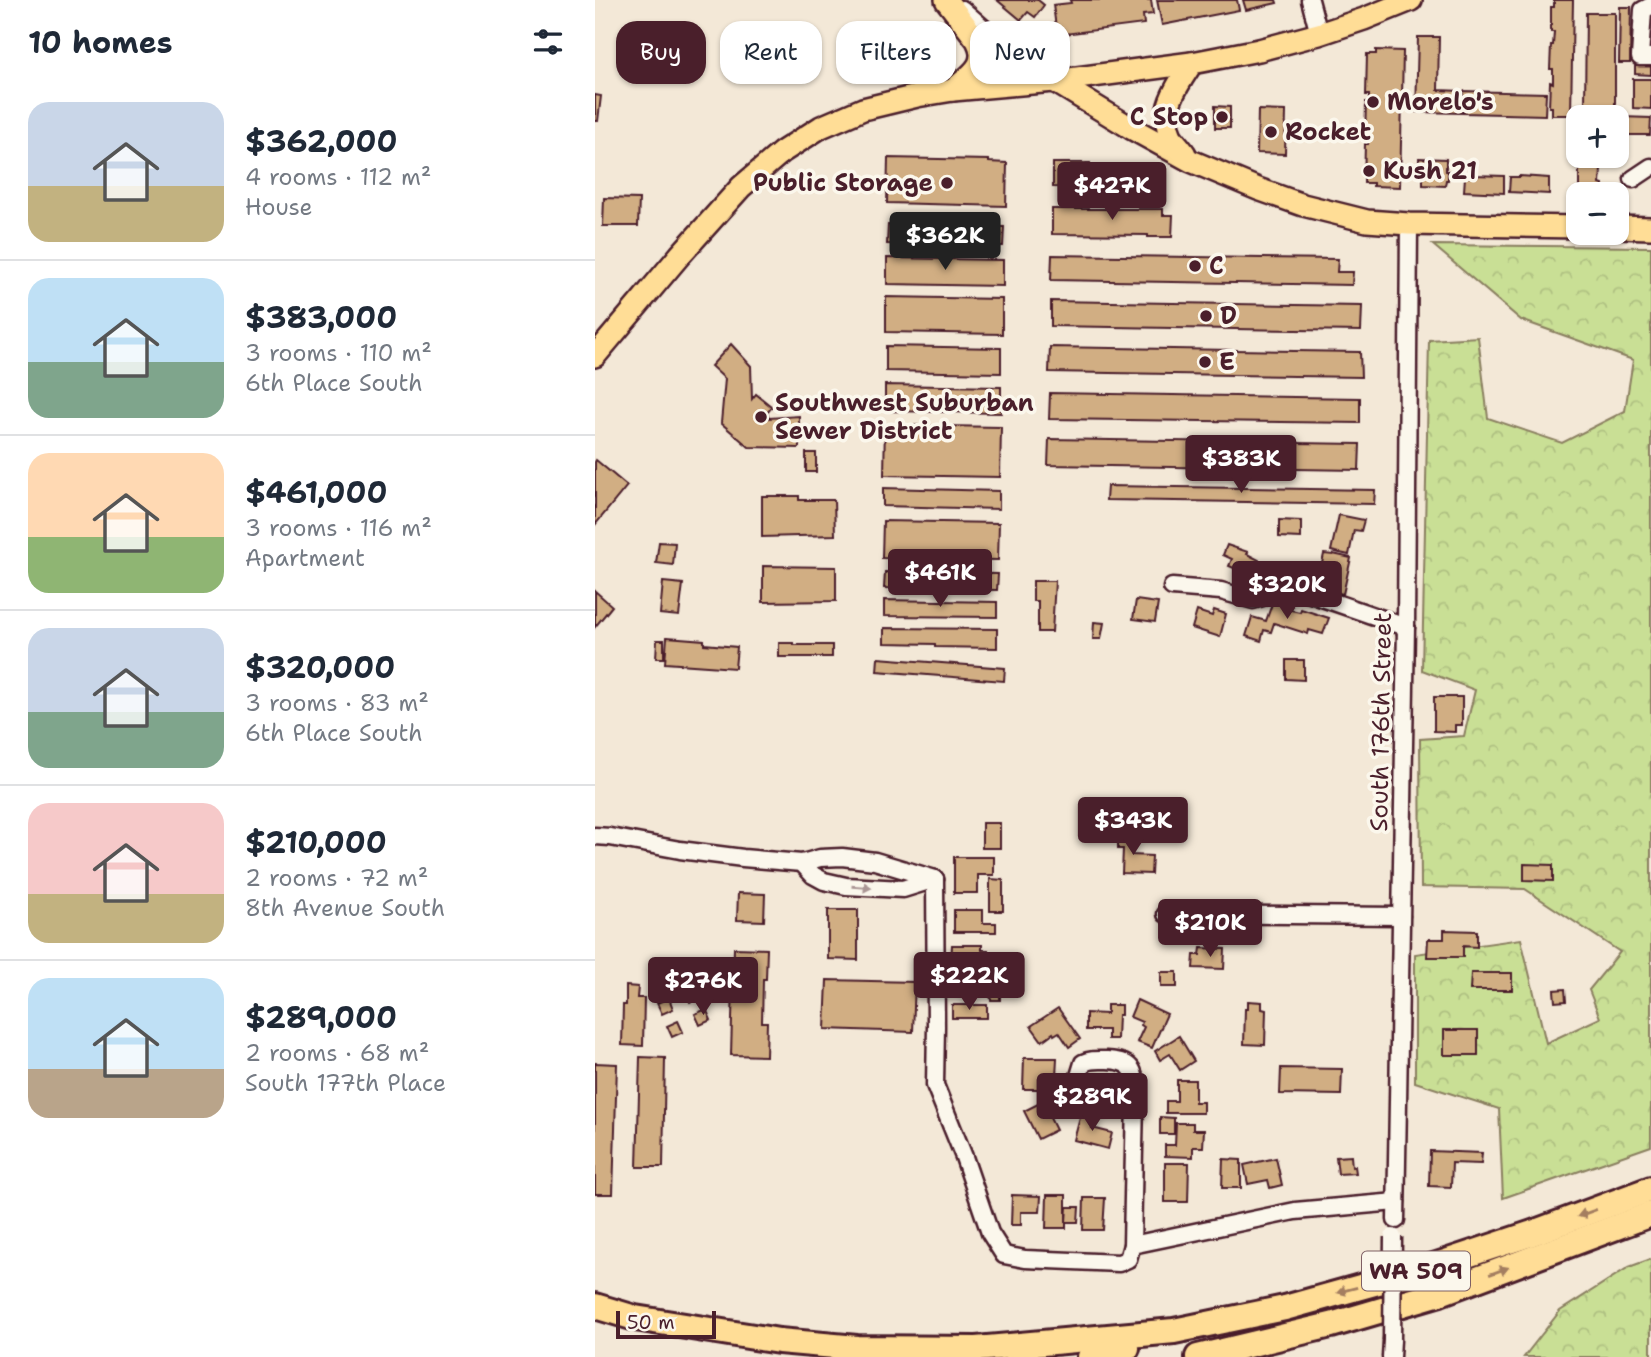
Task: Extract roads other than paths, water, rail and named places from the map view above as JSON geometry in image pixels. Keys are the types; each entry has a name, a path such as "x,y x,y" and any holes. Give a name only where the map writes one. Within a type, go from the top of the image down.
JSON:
{"highway":[{"name":"WA 509","path":"595,1307 635,1318 779,1340 857,1348 976,1349 1174,1331 1285,1308 1425,1269 1651,1189"},
{"name":"WA 509","path":"1198,1357 1331,1325 1440,1293 1651,1214"},
{"path":"1090,1357 1174,1331"}],"main road":[{"path":"946,0 977,40 982,55 977,69 953,89"},
{"path":"1070,79 1192,63 1259,50 1319,34 1411,0"},
{"path":"1191,161 1170,134 1167,115 1173,92 1192,63"},
{"path":"595,356 741,187 782,152 821,127 863,109 953,89 1017,84"},
{"path":"1060,84 1191,161 1258,190 1303,205 1367,221 1566,227"},
{"path":"1629,227 1651,228"}],"street":[{"path":"952,0 976,21"},
{"path":"1310,0 1319,34"},
{"path":"1651,6 1643,10 1640,57 1651,57"},
{"path":"1633,179 1651,167"},
{"name":"South 176th Street","path":"1396,1220 1406,627 1409,224"},
{"path":"1172,587 1221,591 1253,600 1293,588 1406,627"},
{"path":"595,836 718,855 801,863 820,858 842,857 875,861 935,879"},
{"path":"801,863 813,876 846,886 903,889 935,879"},
{"path":"935,879 935,1085 964,1157 990,1233 1004,1255 1025,1259 1119,1263 1128,1259 1132,1245 1135,1100"},
{"path":"1166,914 1401,916"},
{"path":"1132,1245 1295,1211 1396,1202"},
{"path":"1391,1349 1393,1237"}],"place":[{"name":"Morelo's","path":"1373,102"},
{"name":"C Stop","path":"1222,117"},
{"name":"Rocket","path":"1271,132"},
{"name":"Kush 21","path":"1369,171"},
{"name":"Public Storage","path":"947,183"},
{"name":"C","path":"1195,266"},
{"name":"D","path":"1206,316"},
{"name":"E","path":"1205,362"},
{"name":"Southwest Suburban Sewer District","path":"761,417"}]}
